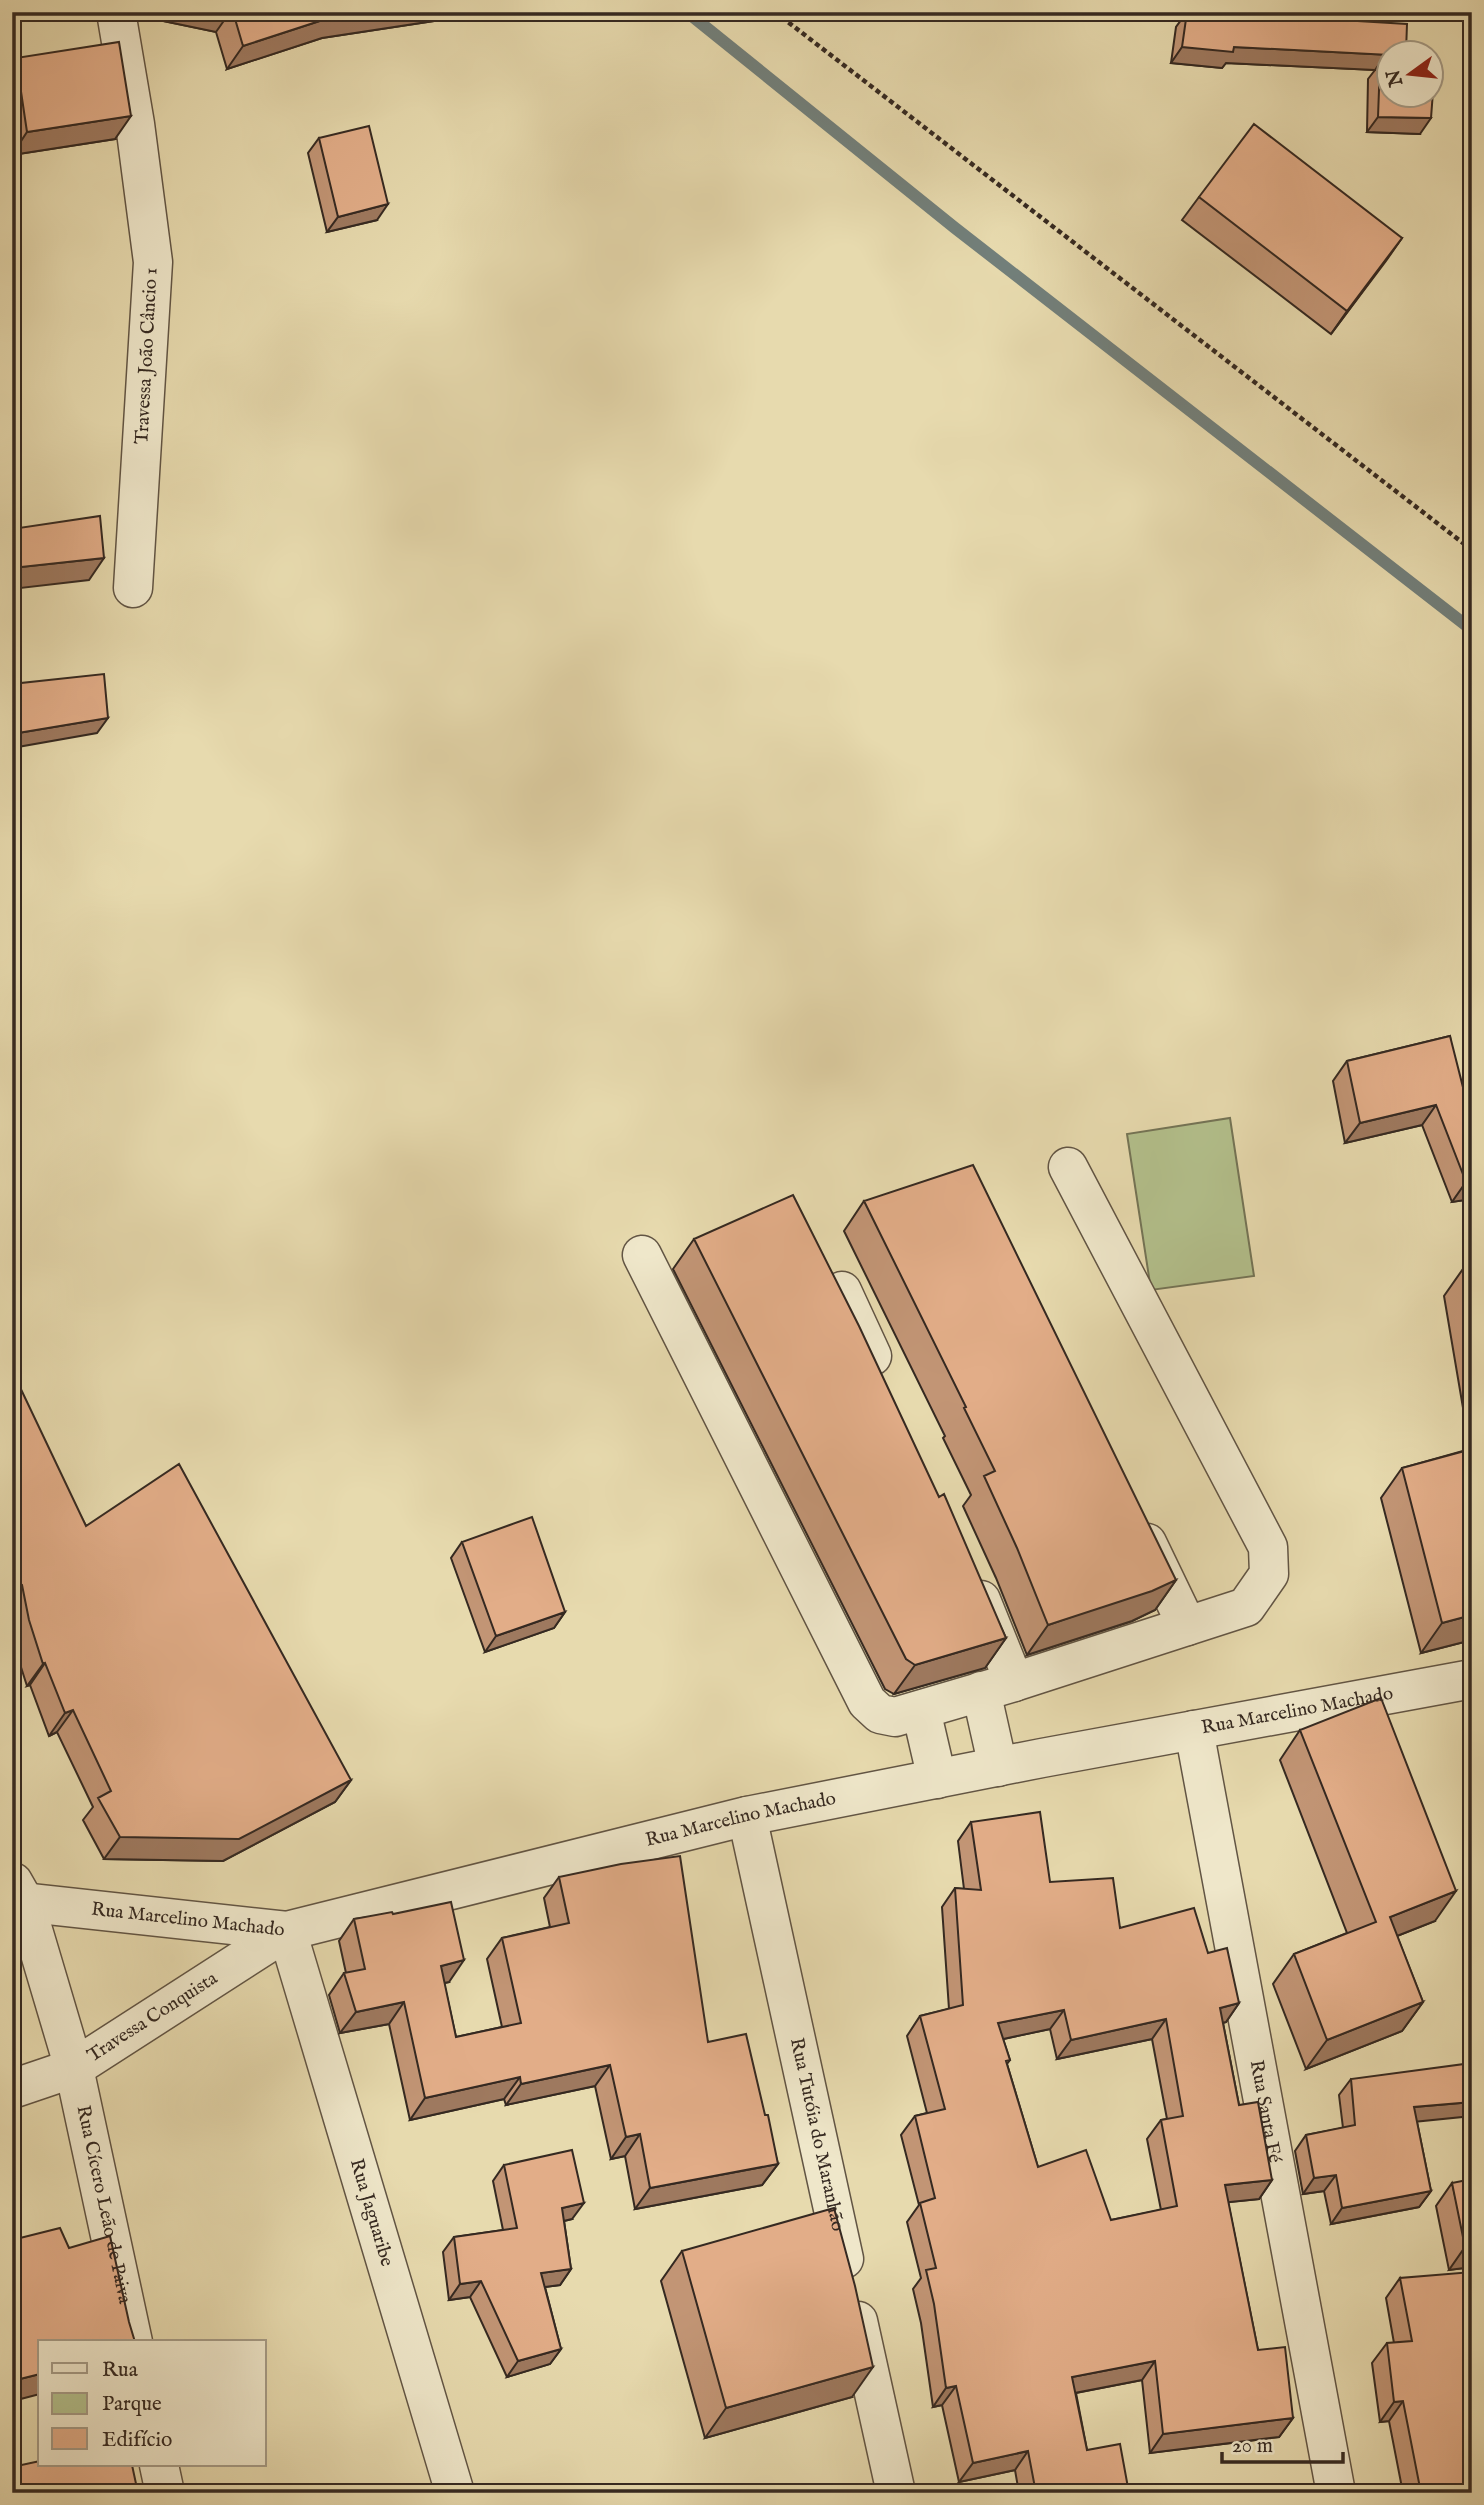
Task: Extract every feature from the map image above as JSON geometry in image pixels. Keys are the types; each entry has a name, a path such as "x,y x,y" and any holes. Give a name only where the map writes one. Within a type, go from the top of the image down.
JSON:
{"street":[{"name":"Travessa João Câncio 1","path":"116,12 135,124 153,262 134,589"},
{"path":"642,1255 867,1702 880,1714 895,1717 998,1687 1246,1607 1269,1574 1268,1547 1068,1167"},
{"path":"842,1291 887,1390"},
{"path":"1134,1515 1187,1626"},
{"path":"970,1574 998,1687 998,1767"},
{"name":"Rua Marcelino Machado","path":"16,1894 287,1931 747,1816 1472,1679"},
{"path":"921,1710 937,1779"},
{"name":"Rua Santa Fé","path":"1194,1730 1336,2493"},
{"name":"Rua Tutóia do Maranhão","path":"747,1816 896,2493"},
{"name":"Rua Cícero Leão de Paiva","path":"16,1894 74,2068 133,2340"},
{"name":"Travessa Conquista","path":"12,2089 74,2068 287,1931"},
{"name":"Rua Jaguaribe","path":"287,1931 455,2493"},
{"path":"159,2466 165,2493"}],"path":[{"path":"775,12 1472,550"}],"green space":[{"path":"1230,1118 1254,1276 1151,1290 1127,1134"}],"building":[{"path":"233,12 357,12 338,15 243,46"},
{"path":"1187,12 1407,24 1406,38 1376,38 1376,54 1234,47 1233,52 1182,47"},
{"path":"119,42 131,116 27,132 16,58"},
{"path":"1378,108 1432,108 1431,118 1378,117"},
{"path":"1254,124 1402,238 1347,311 1199,197"},
{"path":"369,126 388,204 338,217 319,138"},
{"path":"100,516 104,558 12,568 12,529"},
{"path":"104,674 108,718 12,734 12,684"},
{"path":"1450,1036 1468,1107 1472,1106 1472,1181 1466,1182 1436,1105 1360,1123 1347,1061"},
{"path":"973,1165 1176,1580 1152,1591 1048,1625 984,1476 995,1471 864,1201"},
{"path":"793,1195 859,1326 939,1497 944,1494 1006,1638 915,1665 906,1659 694,1239"},
{"path":"1472,1264 1472,1307 1465,1266"},
{"path":"18,1383 86,1526 179,1464 351,1780 239,1839 120,1837 98,1798 111,1791 73,1710 65,1713 45,1663 43,1664 29,1620 22,1585 12,1579 12,1387"},
{"path":"1472,1449 1472,1615 1442,1623 1402,1468"},
{"path":"532,1517 565,1612 496,1636 462,1542"},
{"path":"1381,1698 1456,1891 1390,1917 1423,2002 1327,2040 1294,1954 1376,1922 1300,1730"},
{"path":"1040,1812 1050,1882 1113,1878 1120,1928 1194,1908 1208,1953 1227,1948 1239,2003 1220,2008 1239,2105 1258,2102 1272,2180 1225,2185 1258,2350 1285,2347 1293,2418 1163,2434 1155,2361 1072,2377 1087,2450 1120,2444 1129,2493 1036,2493 1028,2451 973,2463 956,2386 946,2388 934,2304 926,2270 936,2268 920,2203 935,2198 915,2116 945,2109 920,2016 963,2005 955,1888 981,1890 971,1822","holes":["1064,2010 1071,2040 1166,2019 1183,2116 1161,2120 1177,2206 1111,2220 1086,2150 1038,2167 1006,2061 1010,2060 998,2023"]},
{"path":"680,1856 708,2042 746,2034 778,2164 650,2188 640,2134 626,2137 610,2065 521,2084 520,2077 425,2098 404,2002 356,2012 344,1973 365,1969 354,1919 451,1902 464,1960 441,1966 456,2037 521,2023 502,1938 569,1923 559,1877 621,1864"},
{"path":"1472,2063 1472,2102 1414,2107 1431,2191 1342,2208 1336,2175 1314,2178 1306,2135 1355,2125 1351,2079"},
{"path":"572,2150 584,2203 562,2208 571,2269 541,2273 561,2349 518,2361 481,2281 460,2284 454,2237 517,2228 504,2165"},
{"path":"1472,2179 1472,2246 1465,2247 1452,2183"},
{"path":"834,2208 873,2367 726,2408 682,2251"},
{"path":"60,2228 69,2248 110,2236 134,2340 38,2340 38,2374 12,2381 12,2240"},
{"path":"1472,2272 1472,2493 1421,2493 1403,2401 1394,2402 1387,2343 1412,2341 1400,2278"},
{"path":"38,2461 38,2466 132,2466 138,2493 12,2493 12,2467"}],"waterway":[{"path":"687,12 955,228 1472,630"}]}
